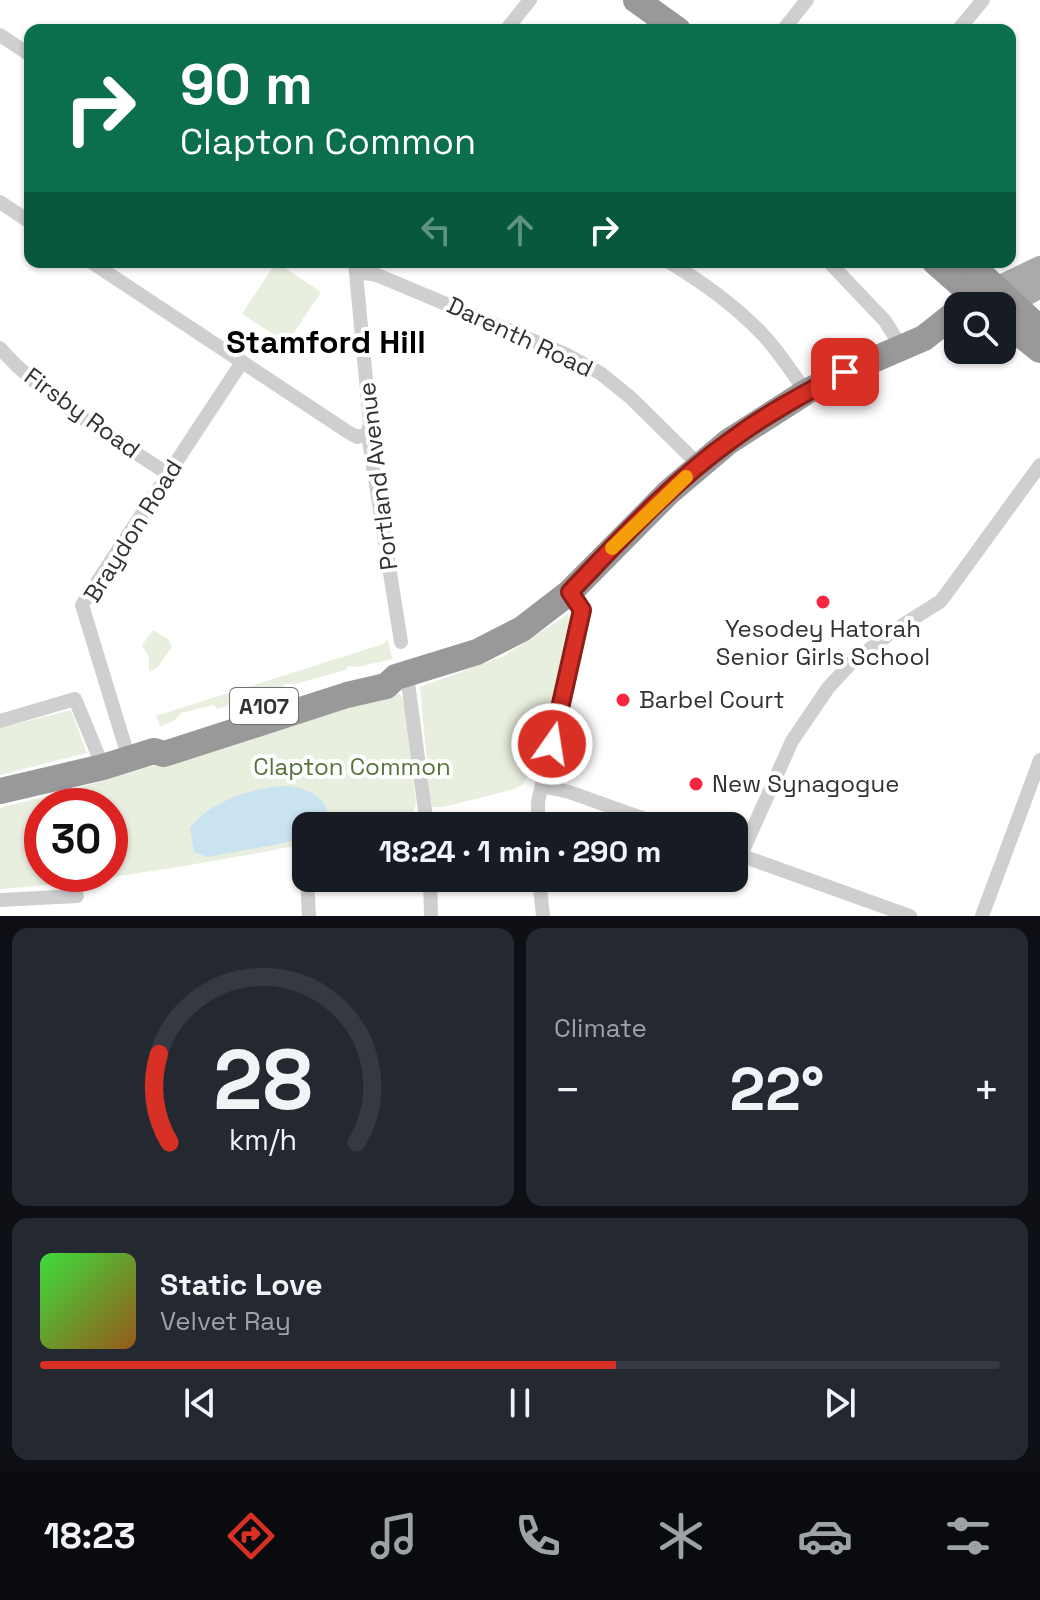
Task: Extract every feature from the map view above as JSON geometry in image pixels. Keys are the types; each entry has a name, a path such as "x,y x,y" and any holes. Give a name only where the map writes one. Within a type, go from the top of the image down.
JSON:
{"highway":[{"path":"644,2 671,24"},
{"path":"937,336 942,294 938,268"},
{"path":"942,268 971,292"},
{"path":"971,268 981,292"},
{"path":"1016,320 1037,331"},
{"path":"1016,336 1037,331"},
{"name":"A107","path":"0,791 142,755 164,754 347,695 386,686 401,676 450,662 499,641 537,619 570,592 699,465 748,428 845,372 937,336"}],"main road":[{"name":"A107","path":"1005,292 1040,267"},
{"name":"A107","path":"1016,295 1040,287"}],"street":[{"path":"511,24 530,0"},
{"path":"788,24 807,0"},
{"path":"963,24 983,0"},
{"path":"0,35 24,51"},
{"path":"0,202 24,218"},
{"path":"100,268 357,437 368,434"},
{"name":"Portland Avenue","path":"357,268 370,423 368,434 401,642"},
{"name":"Darenth Road","path":"360,268 577,360 600,373 630,397 699,465"},
{"path":"679,268 714,290 766,337 806,392"},
{"path":"835,268 885,321 937,336"},
{"name":"Firsby Road","path":"0,348 58,398 168,474"},
{"name":"Braydon Road","path":"142,755 82,605 242,362"},
{"path":"748,831 792,741 828,688 862,654 941,601 1040,465"},
{"path":"538,812 582,610 570,592"},
{"path":"401,676 421,812"},
{"path":"0,721 75,699 103,767"},
{"path":"982,916 1040,760"},
{"path":"542,786 625,812"},
{"path":"748,858 910,916"},
{"path":"308,892 309,916"},
{"path":"430,892 431,916"},
{"path":"540,892 543,916"},
{"path":"0,900 77,896"}],"green space":[{"path":"272,268 285,268 321,292 287,343 242,314"},
{"name":"Clapton Common","path":"568,614 571,622 541,753 523,784 515,789 444,807 431,807 420,687 504,656"},
{"path":"153,630 168,639 172,647 157,668 149,672 149,657 142,645"},
{"path":"388,639 392,659 359,667 348,666 346,670 295,684 284,684 283,689 217,709 214,705 181,713 174,721 160,727 156,714 383,644"},
{"name":"Clapton Common","path":"395,693 400,694 405,703 416,804 413,812 292,812 292,847 128,875 128,788 77,788"},
{"path":"71,710 87,753 0,775 0,728"},
{"name":"Clapton Common","path":"24,802 24,887 0,889 0,808"}],"water":[{"path":"278,786 306,790 324,803 327,812 292,812 292,842 207,857 194,852 190,828 198,818 236,796"}],"slow traffic":[{"path":"612,548 686,477"}],"place":[{"name":"Yesodey Hatorah Senior Girls School","path":"823,602"},
{"name":"Barbel Court","path":"623,700"},
{"name":"New Synagogue","path":"696,784"}],"district":[{"name":"Stamford Hill","path":"326,342"}],"route":[{"path":"552,744 582,610 570,592 699,465 768,414 845,372"}]}
